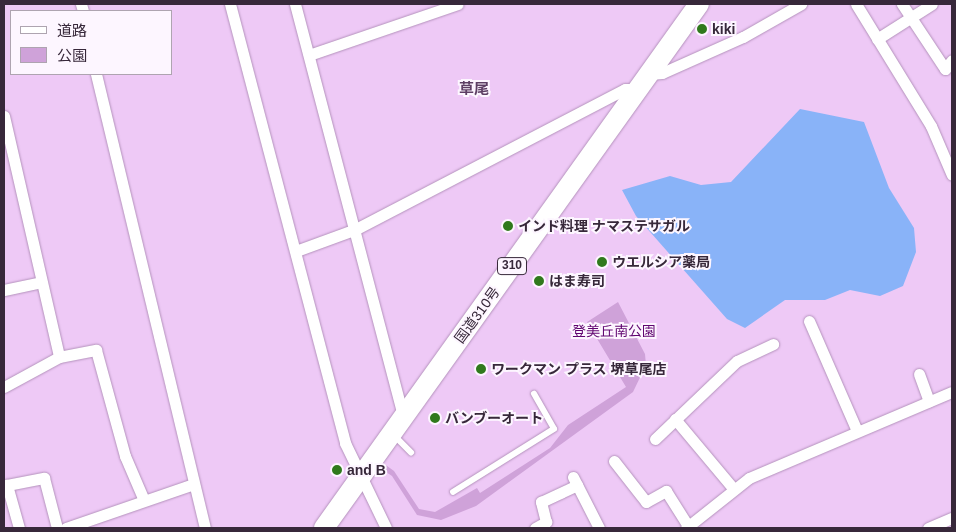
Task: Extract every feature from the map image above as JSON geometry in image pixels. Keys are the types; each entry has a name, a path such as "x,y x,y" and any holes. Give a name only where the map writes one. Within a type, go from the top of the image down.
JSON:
{"highway":[{"name":"国道310号","path":"324,528 699,4"}],"street":[{"path":"230,4 296,251 337,415 360,477 386,528"},
{"path":"295,4 356,229 398,425"},
{"path":"309,56 458,4"},
{"path":"296,251 356,229 625,89 744,37 801,4"},
{"path":"856,4 931,126 952,176"},
{"path":"902,4 945,69 952,60"},
{"path":"877,39 932,4"},
{"path":"96,75 205,528"},
{"path":"4,116 8,155 41,282 58,357"},
{"path":"4,290 41,282"},
{"path":"809,321 856,431"},
{"path":"655,439 737,361 773,344"},
{"path":"4,387 58,357 96,350 125,456 144,498"},
{"path":"918,374 929,401"},
{"path":"614,461 646,502 666,491 687,527 732,488 856,431 952,392"},
{"path":"675,419 732,488"},
{"path":"19,528 8,486 44,478 57,528"},
{"path":"535,528 546,522 541,502 575,481 599,528"},
{"path":"66,528 144,498 194,484"},
{"path":"928,528 952,518"}],"lane":[{"path":"453,492 554,429 534,394"},
{"path":"398,425 411,452"}],"green space":[{"name":"登美丘南公園","path":"618,302 645,354 646,365 633,392 476,506 441,520 417,515 392,476 380,468 383,463 394,471 419,509 435,512 477,488 480,493 550,448 568,425 626,387 587,322"}],"water":[{"path":"800,109 864,122 889,188 914,228 916,252 903,286 880,296 850,290 825,300 785,300 745,328 727,319 636,216 622,190 670,176 701,185 731,182"}],"place":[{"name":"kiki","path":"702,29"},
{"name":"インド料理 ナマステサガル","path":"508,226"},
{"name":"ウエルシア薬局","path":"602,262"},
{"name":"はま寿司","path":"539,281"},
{"name":"ワークマン プラス 堺草尾店","path":"481,369"},
{"name":"バンブーオート","path":"435,418"},
{"name":"and B","path":"337,470"}],"district":[{"name":"草尾","path":"474,89"}]}
